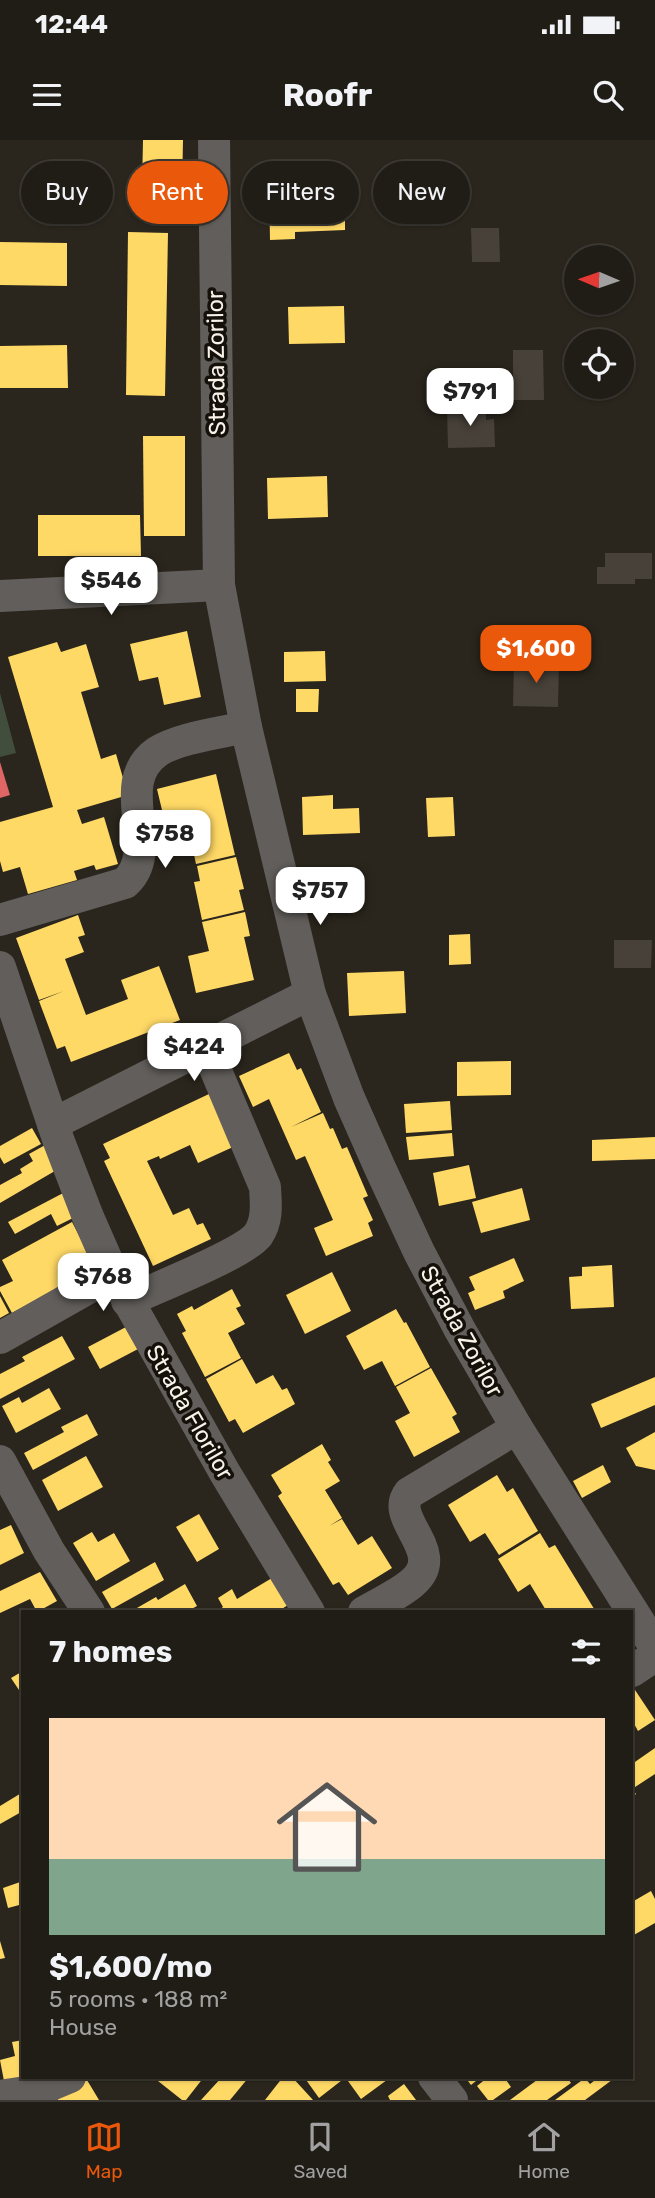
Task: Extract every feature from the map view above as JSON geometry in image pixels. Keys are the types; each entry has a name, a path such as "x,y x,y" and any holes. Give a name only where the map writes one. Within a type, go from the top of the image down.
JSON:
{"street":[{"name":"Strada Zorilor","path":"214,140 219,585 246,727 310,994 349,1098 419,1252 460,1330 517,1428 632,1610"},
{"path":"0,596 219,585"},
{"path":"0,920 125,883 134,875 140,863 136,795 138,779 145,764 155,753 169,746 246,727"},
{"name":"Strada Florilor","path":"0,967 53,1124 88,1217 120,1287 225,1473 308,1610"},
{"path":"53,1124 310,994"},
{"path":"0,1339 120,1287 238,1251 257,1235 264,1223 267,1208 265,1187 206,1047"},
{"path":"367,1610 413,1583 424,1565 421,1542 403,1508 409,1493 517,1428"},
{"path":"0,1461 49,1550 88,1610"},
{"name":"Strada Zorilor","path":"633,1612 655,1647"},
{"path":"633,1670 655,1656"},
{"path":"0,2096 43,2095 67,2079"},
{"path":"436,2079 452,2100"}],"green space":[{"path":"0,693 16,753 0,757"}],"building: Homes":[{"path":"143,140 183,140 183,161 143,161"},
{"path":"270,224 345,224 345,230 295,232 295,239 270,240"},
{"path":"128,232 168,233 165,396 126,395"},
{"path":"0,242 67,243 67,286 0,285"},
{"path":"344,306 345,343 289,344 288,307"},
{"path":"67,345 68,388 0,388 0,346"},
{"path":"143,436 185,436 185,536 144,536"},
{"path":"327,476 328,517 268,519 267,478"},
{"path":"38,515 140,515 141,556 38,556"},
{"path":"187,631 201,697 164,705 158,677 139,681 130,644"},
{"path":"57,642 61,652 86,644 99,687 81,692 101,759 116,754 128,795 77,810 82,824 104,817 118,864 96,870 94,865 74,871 77,880 28,894 20,867 3,872 0,861 0,822 53,807 8,657"},
{"path":"325,651 326,681 284,682 284,652"},
{"path":"296,689 319,689 318,712 296,712"},
{"path":"216,774 235,855 196,864 187,822 166,827 157,789"},
{"path":"333,795 333,809 359,808 360,833 303,835 302,797"},
{"path":"453,797 455,836 428,837 426,798"},
{"path":"236,857 244,889 239,890 244,910 202,920 194,882 200,881 197,866"},
{"path":"245,912 250,936 244,937 254,980 196,993 188,956 209,951 202,922"},
{"path":"78,915 85,935 78,937 84,952 65,959 86,1015 128,999 121,980 159,966 180,1020 71,1062 65,1046 57,1049 39,1001 64,991 39,1000 16,938"},
{"path":"470,934 471,964 449,965 449,935"},
{"path":"404,971 406,1013 349,1016 347,973"},
{"path":"289,1053 297,1070 301,1068 321,1112 291,1127 323,1113 342,1149 347,1147 368,1196 363,1198 373,1220 368,1223 373,1236 326,1256 314,1228 333,1220 305,1156 296,1160 269,1099 253,1107 239,1076"},
{"path":"511,1061 511,1095 457,1096 457,1062"},
{"path":"209,1094 233,1147 198,1163 190,1145 160,1159 159,1156 147,1161 173,1215 189,1208 197,1225 203,1223 211,1239 153,1266 104,1161 110,1158 103,1144"},
{"path":"450,1101 452,1130 406,1133 404,1104"},
{"path":"32,1128 41,1144 4,1164 0,1157 0,1146"},
{"path":"452,1133 454,1156 409,1160 406,1137"},
{"path":"655,1137 655,1159 592,1161 592,1140"},
{"path":"47,1144 60,1168 0,1203 0,1185 22,1173 20,1169 33,1161 29,1154"},
{"path":"469,1165 476,1198 439,1206 433,1173"},
{"path":"522,1188 530,1220 481,1233 472,1202"},
{"path":"67,1191 77,1216 57,1226 51,1214 15,1234 8,1222"},
{"path":"72,1222 94,1264 85,1269 87,1273 12,1313 0,1291 0,1287 13,1281 2,1260"},
{"path":"514,1258 524,1281 503,1291 505,1298 475,1310 468,1293 475,1290 469,1277"},
{"path":"612,1265 614,1307 571,1309 569,1277 582,1276 582,1267"},
{"path":"332,1272 351,1311 305,1334 286,1295"},
{"path":"232,1289 241,1306 236,1308 245,1324 228,1333 241,1358 205,1377 182,1333 186,1331 177,1314 192,1306 194,1310"},
{"path":"0,1296 9,1313 0,1318"},
{"path":"396,1309 430,1367 395,1386 382,1361 364,1370 346,1336"},
{"path":"126,1327 138,1349 100,1369 88,1347"},
{"path":"62,1336 75,1359 0,1399 0,1374 25,1361 22,1357"},
{"path":"242,1359 256,1384 273,1375 282,1390 287,1388 295,1404 243,1433 235,1419 229,1422 206,1379"},
{"path":"431,1368 457,1414 452,1417 460,1432 414,1457 395,1421 410,1413 396,1387"},
{"path":"655,1377 655,1405 601,1428 591,1404"},
{"path":"49,1388 61,1409 16,1433 2,1406 19,1397 22,1403"},
{"path":"87,1414 98,1435 33,1470 24,1453 64,1432 61,1427"},
{"path":"655,1432 655,1470 636,1466 626,1448"},
{"path":"322,1444 331,1460 328,1462 340,1481 325,1490 342,1518 329,1526 342,1519 358,1545 372,1536 392,1568 348,1595 339,1582 333,1585 278,1496 282,1493 271,1475"},
{"path":"86,1456 103,1487 58,1511 42,1480"},
{"path":"603,1465 611,1482 582,1498 573,1481"},
{"path":"497,1475 507,1492 513,1488 538,1531 499,1555 485,1533 470,1542 448,1505"},
{"path":"199,1514 219,1549 197,1562 176,1527"},
{"path":"11,1525 24,1553 0,1565 0,1530"},
{"path":"92,1532 98,1542 114,1533 130,1561 96,1581 73,1543"},
{"path":"540,1533 549,1548 555,1545 595,1610 546,1610 530,1584 518,1592 498,1559"},
{"path":"155,1562 164,1580 112,1609 102,1592"},
{"path":"40,1572 57,1601 36,1610 30,1599 0,1613 0,1591"},
{"path":"272,1578 288,1605 280,1610 219,1610 223,1607 218,1598 232,1589 237,1599"},
{"path":"185,1584 197,1606 190,1610 133,1610 156,1597 158,1600"},
{"path":"21,1672 21,1693 11,1678"},
{"path":"635,1690 655,1720 638,1731 633,1722"},
{"path":"655,1748 655,1774 633,1788 633,1763"},
{"path":"21,1793 21,1812 0,1824 0,1806"},
{"path":"21,1882 21,1905 8,1908 3,1888"},
{"path":"651,1891 655,1899 655,1923 633,1935 633,1901"},
{"path":"0,1941 5,1958 0,1959"},
{"path":"21,2040 21,2077 4,2081 0,2060 15,2056 12,2042"},
{"path":"202,2079 186,2100 182,2100 158,2081"},
{"path":"220,2079 247,2079 230,2100 201,2100"},
{"path":"281,2079 294,2079 313,2100 265,2100"},
{"path":"305,2079 343,2079 319,2098"},
{"path":"350,2079 388,2079 361,2099 348,2081"},
{"path":"466,2079 478,2079 471,2085"},
{"path":"486,2079 505,2079 511,2087 493,2100 488,2100 477,2086"},
{"path":"538,2079 568,2079 571,2083 547,2100 510,2100"},
{"path":"584,2079 590,2084 596,2079 612,2080 585,2100 555,2100"},
{"path":"87,2080 99,2100 58,2100 57,2098"},
{"path":"404,2084 416,2100 390,2100 388,2096"}],"building: Shops":[{"path":"0,762 10,795 0,798"}],"building: Other":[{"path":"471,228 499,228 500,262 472,262"},
{"path":"513,350 543,350 544,400 508,400 507,384 513,384"},
{"path":"486,406 486,420 494,419 495,447 448,448 447,407"},
{"path":"605,553 652,553 652,579 635,579 635,584 597,584 597,567 605,567"},
{"path":"514,663 559,664 558,707 513,706"},
{"path":"614,940 652,940 651,968 614,968"}]}
